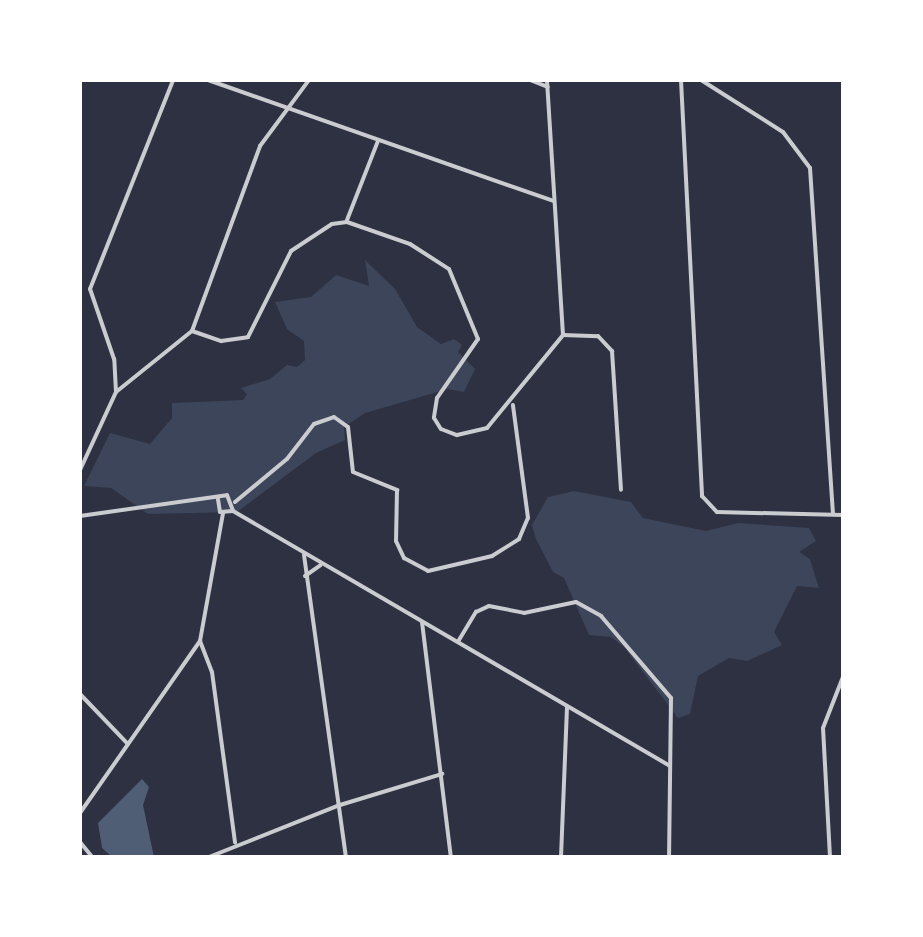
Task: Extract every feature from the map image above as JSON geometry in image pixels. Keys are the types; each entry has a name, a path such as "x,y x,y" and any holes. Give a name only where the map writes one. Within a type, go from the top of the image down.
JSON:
{"street":[{"path":"116,392 114,359 90,289 173,80"},
{"path":"208,80 554,202"},
{"path":"80,470 116,392 192,331 260,146 309,80"},
{"path":"192,331 221,341 248,337 292,251 332,224 347,222 431,254 462,290 478,339 438,398 434,418 440,429 474,434 513,403 563,336 547,83 530,80"},
{"path":"681,80 702,496 717,512 843,515"},
{"path":"700,80 784,132 810,168 832,514"},
{"path":"347,222 378,141"},
{"path":"563,336 598,336 612,351 621,490"},
{"path":"233,511 235,502 287,459 314,424 334,417 348,427 353,472 397,490 396,541 404,558 428,571 492,556 519,539 528,518 513,403"},
{"path":"80,516 218,499 228,494 235,502"},
{"path":"80,813 200,640 222,513 218,499"},
{"path":"222,513 233,511 670,766"},
{"path":"304,554 346,857"},
{"path":"305,576 322,564"},
{"path":"460,640 482,607 524,613 586,605 666,686 669,857"},
{"path":"422,622 451,857"},
{"path":"200,640 212,672 235,842"},
{"path":"830,857 823,728 831,694 843,677"},
{"path":"80,694 128,744"},
{"path":"561,857 567,708"},
{"path":"209,857 235,842 340,804 442,774"},
{"path":"80,842 92,857"}],"shaded area":[{"path":"365,260 395,289 417,327 441,344 454,339 462,345 458,352 475,369 464,392 448,389 365,413 344,427 345,440 316,453 237,512 148,514 111,488 84,486 110,433 150,444 172,418 172,403 243,400 247,394 241,388 270,379 287,365 297,367 305,360 304,341 287,329 275,302 311,297 336,275 369,286"},
{"path":"574,491 631,502 643,518 706,531 738,523 809,528 816,541 799,552 810,559 819,588 797,586 774,632 782,645 747,661 729,658 698,676 690,714 678,718 624,647 611,637 589,635 564,578 553,572 536,539 532,525 548,497"},
{"path":"142,779 149,787 143,805 154,857 112,857 102,848 98,823"}]}
